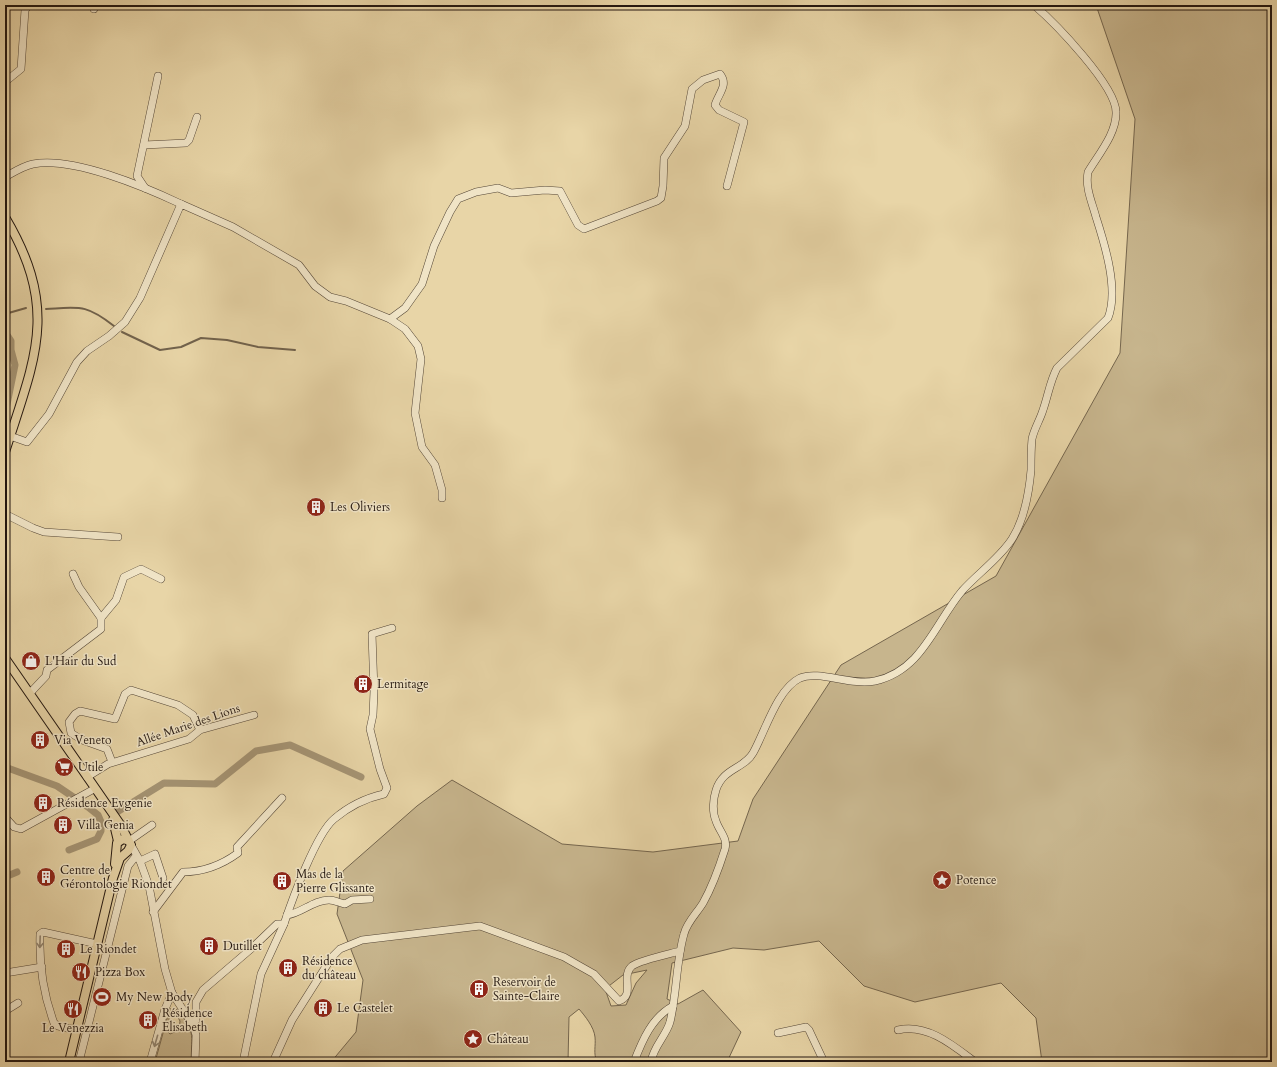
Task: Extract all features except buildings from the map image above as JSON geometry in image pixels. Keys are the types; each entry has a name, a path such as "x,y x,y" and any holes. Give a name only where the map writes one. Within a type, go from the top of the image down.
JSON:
{"main road":[{"path":"5,217 28,262 33,279 38,312 35,351 5,452"},
{"path":"5,658 94,789 120,824 131,850"},
{"path":"111,813 120,852 131,850"},
{"path":"113,878 117,844 123,839 131,850"},
{"path":"69,1062 113,878 118,861 131,850"}],"street":[{"path":"5,82 21,69 25,10 29,5"},
{"path":"651,1062 652,1056 669,1025 680,951 686,928 702,904 712,885 725,848 726,840 715,819 713,810 716,790 720,780 728,772 752,755 769,719 785,692 800,678 817,676 850,682 873,682 896,673 921,653 961,592 995,559 1012,539 1024,510 1030,482 1032,439 1043,411 1052,377 1057,368 1108,318 1112,310 1110,274 1097,217 1088,191 1087,179 1088,172 1109,137 1115,123 1117,111 1112,97 1098,76 1067,36 1034,5"},
{"path":"390,319 405,308 422,284 434,246 450,212 458,199 467,195 498,188 511,193 545,190 560,191 578,225 584,230 658,201 663,186 664,158 684,126 692,89 703,80 720,74 723,78 724,84 715,105 719,110 744,122 727,186"},
{"path":"145,188 137,176 158,76"},
{"path":"144,144 186,143 197,117"},
{"path":"5,177 23,167 46,162 64,164 119,179 145,188 233,227 299,264 316,286 330,297 346,301 390,319 405,329 418,346 421,370 415,413 416,422 422,447 435,466 442,490 442,498"},
{"path":"10,436 27,442 49,414 77,362 87,351 109,336 125,322 140,298 181,204"},
{"path":"5,514 44,532 118,537"},
{"path":"101,618 116,600 124,577 141,569 161,579"},
{"path":"30,693 46,676 47,670 101,629 101,618 79,587 73,574"},
{"path":"243,1062 261,974 284,924 316,845 333,820 369,797 384,794 387,788 380,769 370,729 373,715 374,691 372,634 392,628"},
{"path":"112,762 107,749 82,740 71,733 69,722 75,714 80,711 114,719 125,694 131,690 178,705 193,715 200,730"},
{"name":"Allée Marie des Lions","path":"87,777 112,762 189,739 200,730 254,714"},
{"path":"5,817 17,829 21,829 94,789"},
{"path":"154,912 183,872 202,870 228,860 238,853 237,847 282,798"},
{"path":"80,1062 131,850 152,825"},
{"path":"131,850 149,886 165,969 172,993 193,1025 196,1035 195,1062"},
{"path":"131,850 155,854 163,878"},
{"path":"287,915 298,914 311,904 329,900 344,904 352,900 370,899"},
{"path":"193,1025 196,1020 196,1002 203,990 252,948 277,924 284,924"},
{"path":"273,1062 292,1020 332,957 340,949 362,940 480,926 564,957 578,964 594,974 619,1001 624,999 628,994 628,972 632,967 642,961 680,951"},
{"path":"76,1030 58,1026 54,1023 42,967 40,934 43,932 97,944"},
{"path":"5,973 42,967"},
{"path":"150,1062 172,993"},
{"path":"5,1011 18,1003"},
{"path":"634,1062 644,1038 666,1010 673,1006"},
{"path":"778,1033 804,1027 809,1030 824,1062"},
{"path":"898,1030 906,1028 932,1034 953,1044 975,1062"}],"shaded area":[{"path":"1096,5 1272,5 1272,1062 1042,1062 1036,1018 1001,983 915,1002 864,986 819,941 764,950 733,948 672,963 667,999 678,1004 703,990 741,1032 727,1062 597,1062 595,1056 593,1029 579,1009 569,1017 568,1062 331,1062 356,1032 363,980 337,914 343,871 417,806 452,780 562,844 653,852 738,841 753,799 841,665 996,576 1120,353 1135,119","holes":["647,970 636,983 626,1005 611,1006 605,989 623,975"]},
{"path":"170,1008 168,1032 170,1034 179,1030 180,1021 175,1012 177,1009 190,1028 192,1038 191,1062 155,1062"}],"waterway":[{"path":"5,314 26,308"},
{"path":"46,309 82,308 89,310 114,326"},
{"path":"5,332 11,341 11,350 15,365 5,414"},
{"path":"122,332 160,350 181,347 201,338 227,340 258,347 295,350"},
{"path":"117,812 164,783 215,784 256,751 290,745 361,777"},
{"path":"5,767 57,786 98,815 101,822 101,831 97,839 69,850"},
{"path":"5,877 17,872"}],"place":[{"name":"Les Oliviers","path":"316,507"},
{"name":"L'Hair du Sud","path":"31,661"},
{"name":"Lermitage","path":"363,684"},
{"name":"Via Veneto","path":"40,740"},
{"name":"Utile","path":"64,767"},
{"name":"Résidence Evgenie","path":"43,803"},
{"name":"Villa Genia","path":"63,825"},
{"name":"Centre de Gérontologie Riondet","path":"46,877"},
{"name":"Potence","path":"942,880"},
{"name":"Mas de la Pierre Glissante","path":"282,881"},
{"name":"Dutillet","path":"209,946"},
{"name":"Le Riondet","path":"66,949"},
{"name":"Résidence du château","path":"288,968"},
{"name":"Pizza Box","path":"81,972"},
{"name":"Reservoir de Sainte-Claire","path":"479,989"},
{"name":"My New Body","path":"102,997"},
{"name":"Le Castelet","path":"323,1008"},
{"name":"Le Venezzia","path":"73,1009"},
{"name":"Résidence Elisabeth","path":"148,1020"},
{"name":"Château","path":"473,1039"}]}
